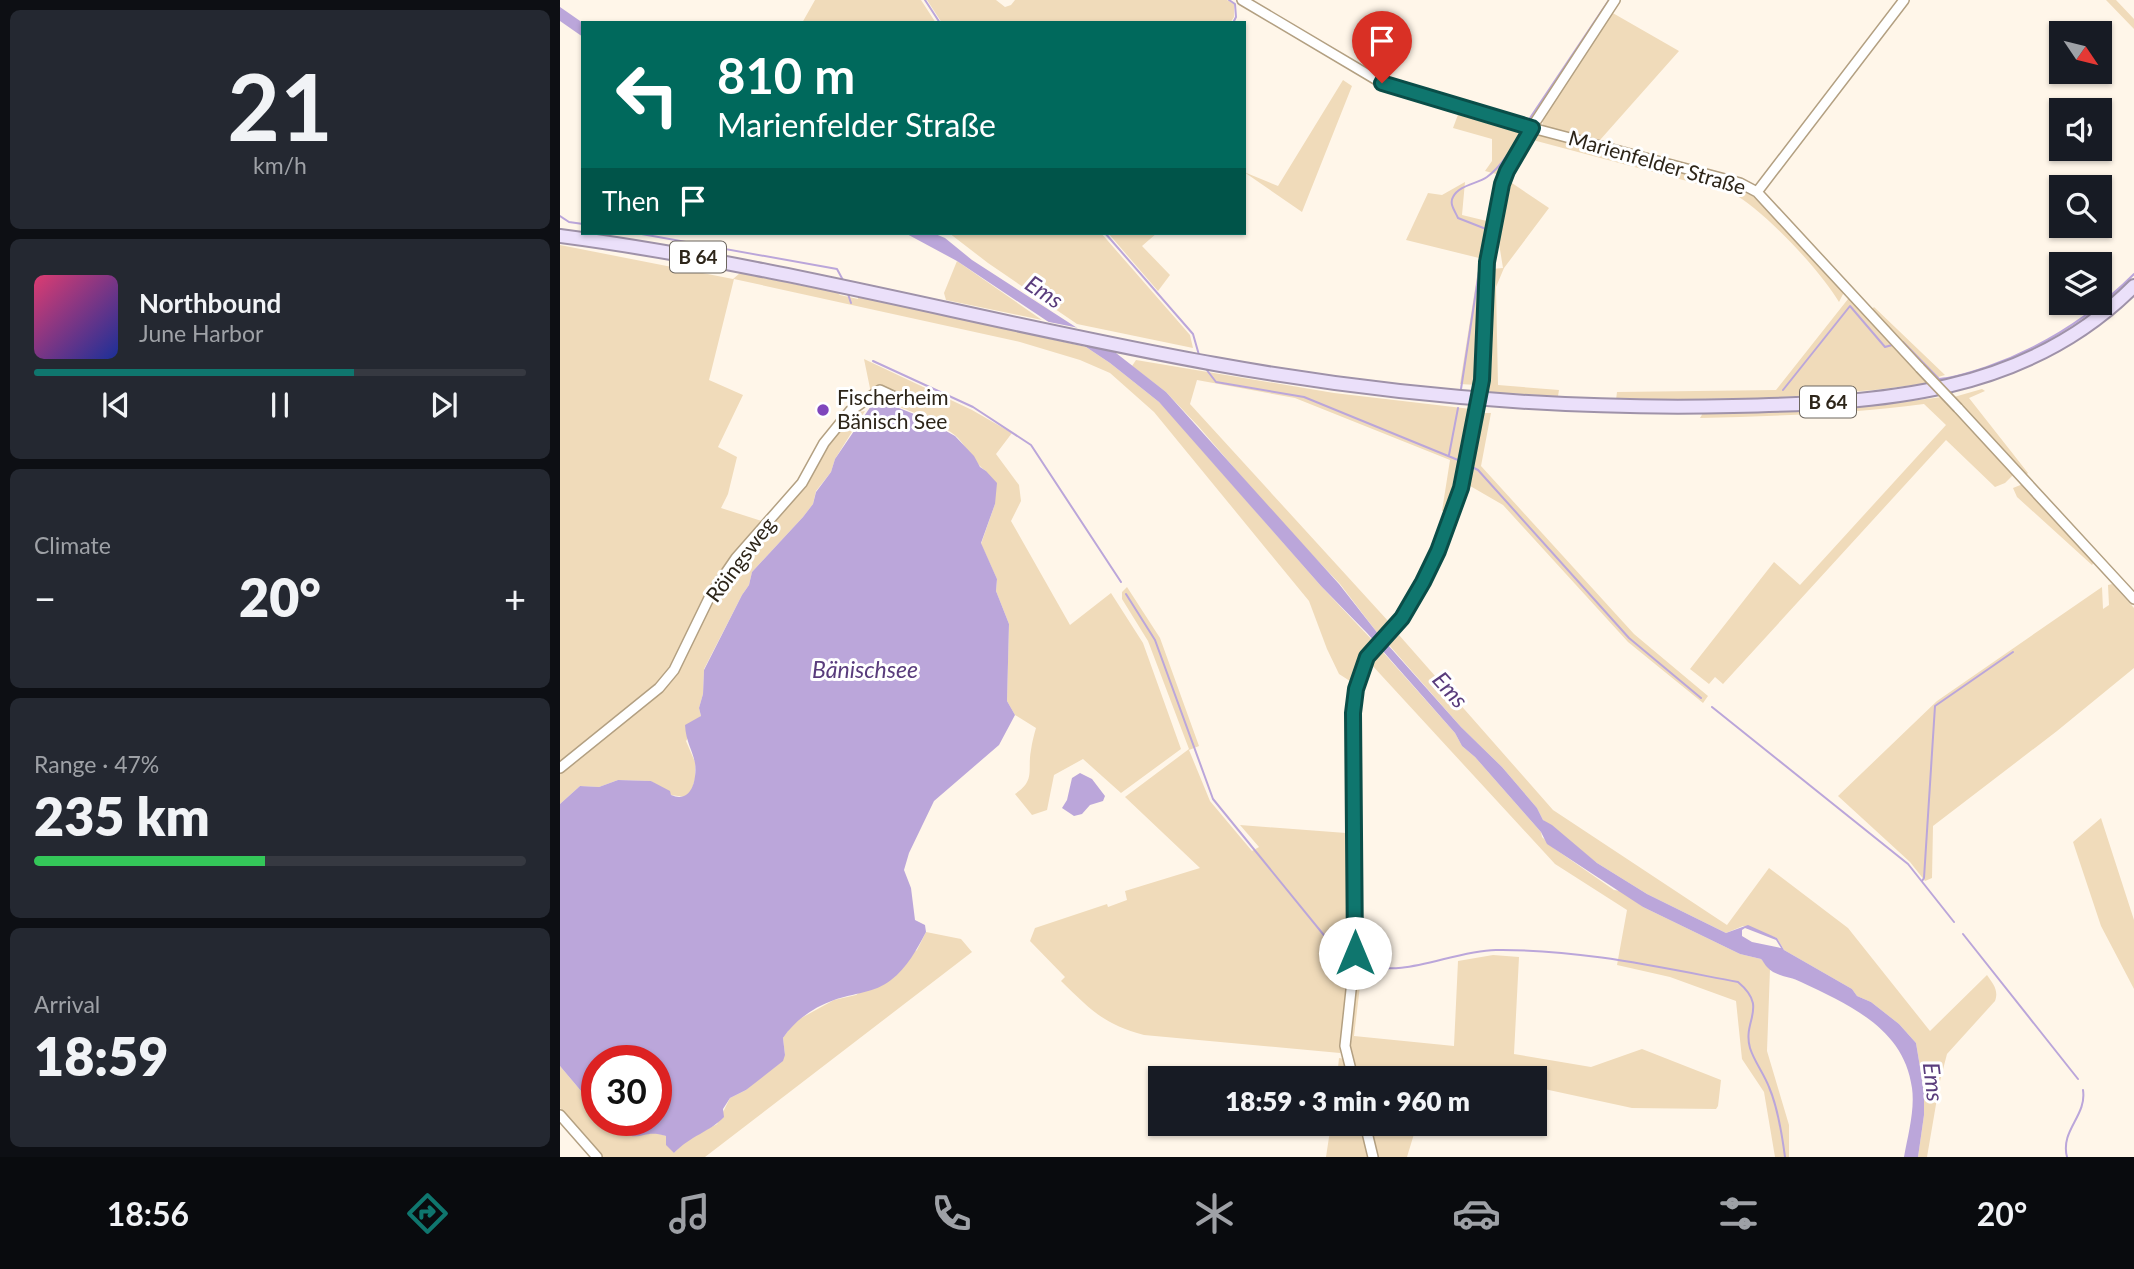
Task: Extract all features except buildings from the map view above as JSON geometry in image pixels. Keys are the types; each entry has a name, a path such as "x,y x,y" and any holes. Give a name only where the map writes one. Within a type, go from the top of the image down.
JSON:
{"main road":[{"name":"B 64","path":"560,236 683,254 1215,364 1398,392 1570,405 1677,407 1840,401 1949,387 2013,368 2047,352 2080,332 2134,286"}],"street":[{"name":"Marienfelder Straße","path":"1242,0 1387,86 1740,183 1757,192 2134,599"},
{"path":"1350,1066 1345,1046 1355,953 1353,713 1356,689 1367,657 1404,615 1438,551 1461,488 1482,380 1487,262 1502,184 1532,128 1615,0"},
{"path":"1757,192 1904,0"},
{"name":"Röingsweg","path":"560,768 659,688 674,670 710,596 736,558 803,483 824,443 850,411 880,390 895,397"},
{"path":"560,1115 597,1157"},
{"path":"1368,1136 1373,1157"}],"shaded area":[{"path":"815,0 921,0 935,21 803,21"},
{"path":"927,0 996,0 1005,7 1015,0 1227,0 1234,4 1231,21 941,21"},
{"path":"2106,0 2116,0 2134,19 2134,29"},
{"path":"1611,12 1679,51 1600,140 1543,126 1542,118"},
{"path":"1343,80 1352,86 1302,212 1246,173 1278,186"},
{"path":"1459,112 1522,130 1525,134 1500,175 1485,171 1492,161 1492,139 1453,128"},
{"path":"1535,132 1737,186 1779,219 1844,292 1839,302 1819,274 1790,242 1760,213 1732,193 1529,139"},
{"path":"1506,179 1549,208 1504,268 1496,287 1498,385 1559,390 1558,396 1484,392 1491,269 1503,268 1497,231"},
{"path":"1465,182 1462,215 1491,222 1484,255 1479,258 1406,240 1428,193 1442,195"},
{"path":"952,235 1103,235 1190,335 1193,348 1077,324"},
{"path":"1110,235 1155,235 1142,246 1170,275 1158,291"},
{"path":"560,245 733,279 740,273 858,299 858,296 1086,347 1159,402 1321,586 1374,642 1363,655 1356,676 1350,681 1339,674 1309,601 1154,412 1110,373 1080,360 1020,342 734,279 709,380 743,395 718,447 737,457 728,494 721,508 765,522 735,556 671,669 656,685 560,763"},
{"path":"957,261 1042,320 946,300 944,293"},
{"path":"1479,264 1483,266 1476,385 1460,384"},
{"path":"1848,299 1851,299 1929,383 1768,398 1616,400 1617,392 1776,390"},
{"path":"1874,307 1945,375 1935,378 1871,310"},
{"path":"864,359 972,410 1012,433 996,454 1019,485 1021,501 1011,521 1070,625 1111,593 1143,643 1181,749 1121,793 1083,759 1054,775 1047,810 1032,815 1015,794 1028,779 1036,728 1015,715 1007,701 1009,624 996,591 997,579 981,544 995,504 986,471 951,432 905,409 873,403"},
{"path":"1136,360 1334,393 1471,409 1449,513 1442,511 1450,460 1295,398 1197,380 1190,404 1389,622 1379,635 1340,584 1279,520 1199,427 1166,392 1132,366"},
{"path":"1982,389 1985,391 1969,398 2028,473 2026,475 1954,397"},
{"path":"1942,397 2014,474 2005,483 1995,487 1946,440 1723,684 1715,677 1709,684 1690,669 1774,562 1800,585 1946,425 1924,404 1840,412 1700,418 1703,413 1879,405"},
{"path":"865,411 835,459 831,472 816,491 813,504 752,572 749,585 704,669 703,694 699,708 701,716 686,741 695,762 695,779 691,792 685,797 671,795 651,781 618,780 599,787 580,786 560,804 560,772 660,690 738,559 805,485 834,433 852,413"},
{"path":"1481,413 1491,413 1481,466 1634,634 1708,696 1703,703 1628,642 1503,505 1465,483"},
{"path":"2023,484 2095,561 2092,565 2017,497 2013,488"},
{"path":"2112,584 2134,608 2134,668 1933,826 1932,878 1925,881 1910,862 1838,796 1937,701 2102,587 2103,609 2109,605 2108,585"},
{"path":"1127,587 1160,638 1199,746 1189,750 1210,801 1252,851 1259,847 1240,825 1346,833 1345,713 1348,689 1353,691 1351,954 1340,1053 1144,1035 1130,1031 1098,1015 1081,1000 1061,981 1065,977 1030,941 1035,928 1107,904 1108,907 1127,900 1125,891 1200,868 1125,797 1189,749 1148,641 1122,599 1122,592"},
{"path":"1399,635 1553,810 1727,925 1769,868 1848,928 1930,1031 1987,975 1996,990 1995,1001 1947,1054 1927,1157 1918,1157 1924,1115 1924,1091 1916,1043 1899,1024 1871,1002 1857,996 1852,989 1784,950 1777,938 1743,926 1726,933 1647,894 1597,863 1543,820 1537,808 1502,767 1461,727 1389,645"},
{"path":"1382,651 1455,733 1462,746 1475,757 1555,849 1643,907 1740,954 1761,959 1770,969 1767,1051 1789,1125 1789,1157 1775,1157 1764,1092 1742,1059 1736,1001 1670,977 1617,965 1627,910 1555,864 1370,663"},
{"path":"2101,818 2134,920 2134,989 2101,926 2073,842"},
{"path":"926,932 961,939 972,952 705,1157 602,1157 584,1136 666,1136 674,1153 685,1141 717,1124 730,1098 746,1090 785,1055 783,1038 794,1022 834,1000 856,995 917,950"},
{"path":"1493,955 1519,957 1514,1054 1591,1067 1642,1049 1721,1080 1718,1106 1716,1109 1632,1108 1547,1090 1547,1066 1338,1066 1339,1058 1352,1060 1350,1041 1358,968 1362,969 1354,1036 1454,1046 1458,961"},
{"path":"560,1066 581,1091 581,1132 560,1108"},
{"path":"1329,1136 1413,1136 1407,1157 1326,1157"}],"water":[{"path":"560,7 581,22 581,36 560,21"},
{"path":"909,235 938,235 945,238 972,260 1116,353 1166,392 1339,584 1379,635 1461,727 1502,767 1537,808 1543,820 1597,863 1647,894 1726,933 1748,925 1777,938 1784,950 1852,989 1857,996 1871,1002 1899,1024 1916,1043 1924,1091 1924,1115 1918,1157 1904,1157 1912,1114 1912,1088 1907,1067 1886,1034 1871,1021 1837,1000 1801,982 1775,973 1761,959 1740,954 1643,907 1547,844 1541,832 1475,757 1462,746 1455,733 1159,402 1110,363 957,261","holes":["1745,928 1776,940 1781,948 1752,942 1742,936 1742,930"]},
{"name":"Bänischsee","path":"884,402 919,416 955,436 997,483 995,504 981,543 997,579 996,591 1009,624 1007,701 1015,715 999,745 934,801 909,853 904,870 911,888 915,920 925,925 926,932 907,964 885,984 827,1003 799,1020 783,1038 783,1061 746,1090 730,1098 723,1109 724,1117 674,1153 666,1145 666,1136 672,1136 672,1045 581,1045 581,1091 560,1066 560,804 580,786 599,787 618,780 651,781 678,797 684,796 692,788 695,763 685,725 701,716 699,708 703,694 704,670 749,585 752,572 813,504 816,492 831,472 835,459 873,403"},
{"path":"1080,773 1092,779 1105,796 1103,801 1090,805 1082,814 1074,816 1062,808 1067,800 1072,778"}],"pier":[{"path":"1034,319 1084,329 1123,354 1073,343"}],"waterway":[{"path":"925,0 939,21"},
{"path":"1229,0 1235,4 1234,21"},
{"path":"1530,118 1609,0"},
{"path":"1482,255 1486,229 1458,218 1452,200 1459,190 1492,173 1522,132"},
{"path":"560,216 569,222 581,224"},
{"path":"647,235 837,269 844,282"},
{"path":"1107,235 1193,334 1199,355"},
{"path":"1461,389 1480,265"},
{"path":"1903,342 1939,379 1969,373 2028,350 2066,329 2134,274"},
{"path":"848,294 851,303"},
{"path":"1783,390 1850,306 1885,347 1892,345"},
{"path":"873,361 973,407 1031,445 1121,582"},
{"path":"1206,369 1216,382 1304,397 1458,460"},
{"path":"1449,455 1458,408"},
{"path":"1472,467 1478,470 1629,638 1701,698"},
{"path":"1126,594 1155,640 1213,799 1336,950 1350,958"},
{"path":"1922,881 1935,706 2013,652"},
{"path":"1712,707 1908,864 1954,922"},
{"path":"1963,934 2078,1079"},
{"path":"1360,963 1377,967 1410,967 1479,952 1527,950 1618,960 1738,982 1752,999 1753,1014 1748,1038 1750,1048 1775,1104 1785,1157"},
{"path":"2067,1157 2067,1139 2081,1108 2083,1090"}],"place":[{"name":"Fischerheim Bänisch See","path":"823,410"}],"route":[{"path":"1355,953 1353,713 1356,689 1367,657 1394,629 1423,582 1447,529 1461,488 1482,380 1487,262 1502,184 1532,128 1382,83"}],"water label":[{"name":"Ems","path":"1044,292"},
{"name":"Ems","path":"1450,690"},
{"name":"Ems","path":"1933,1082"}]}
